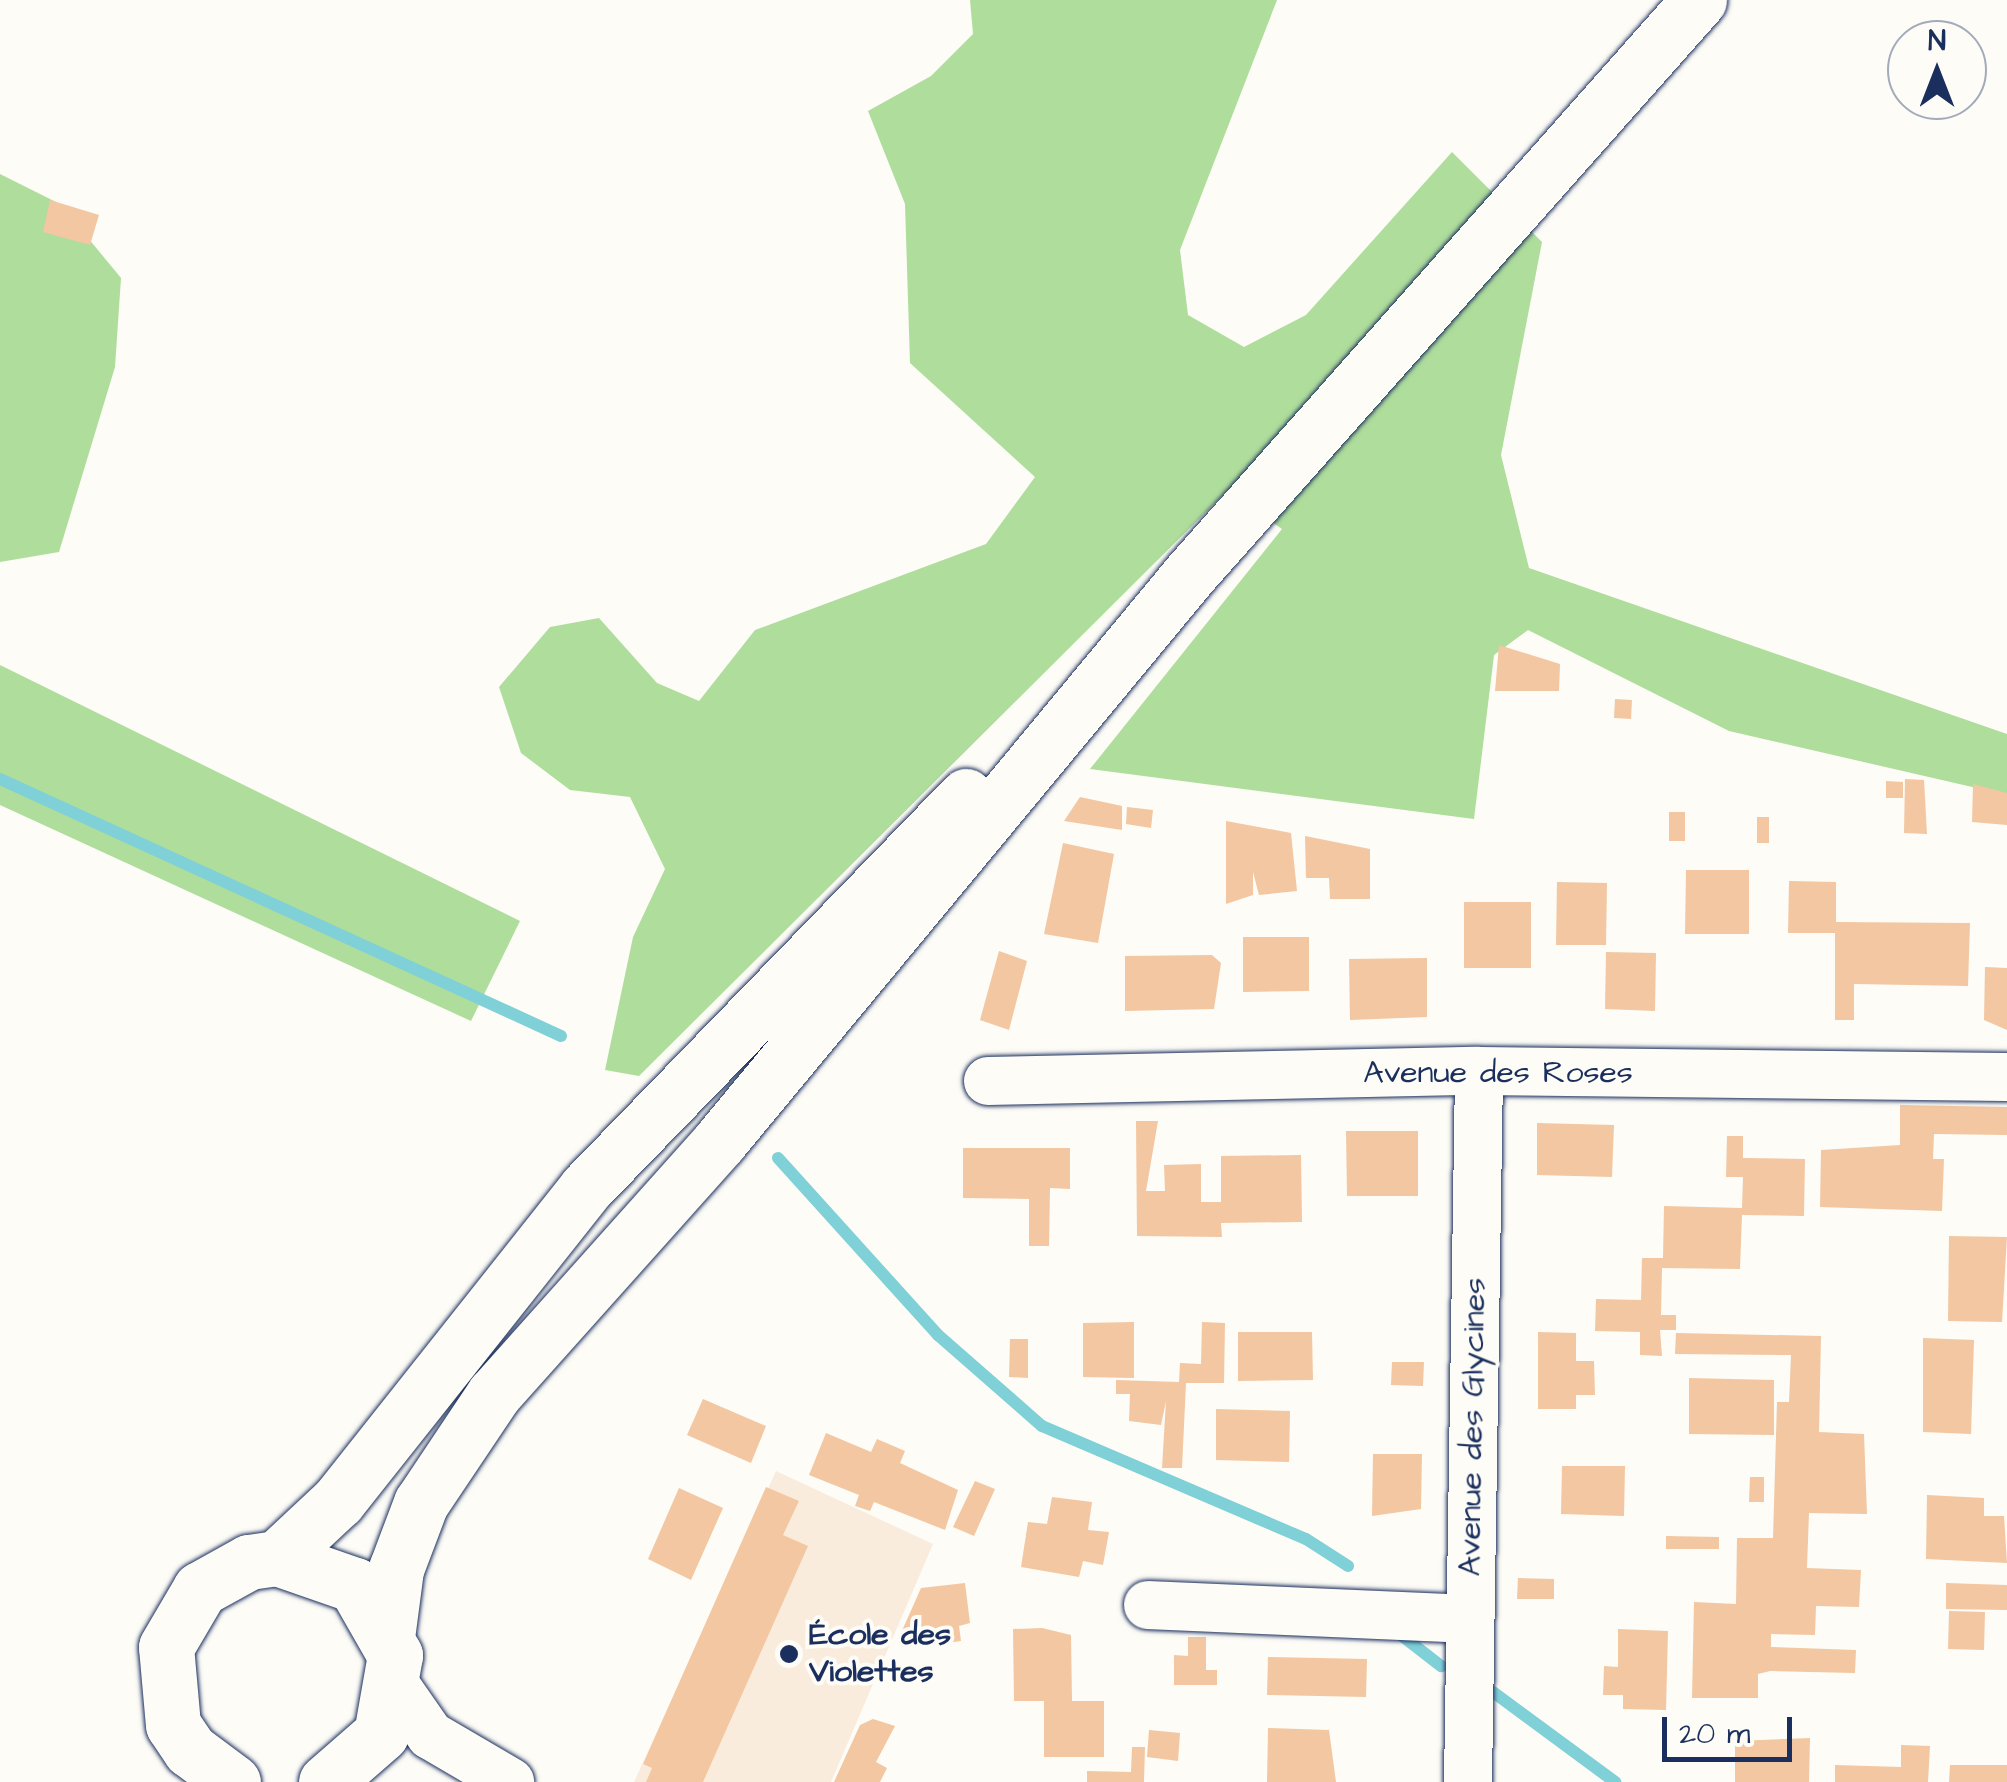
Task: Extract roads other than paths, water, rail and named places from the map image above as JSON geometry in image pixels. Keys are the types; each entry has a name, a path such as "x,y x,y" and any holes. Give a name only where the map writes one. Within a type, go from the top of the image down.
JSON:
{"main road":[{"path":"346,1769 396,1686 388,1630 409,1529 494,1394 720,1141 1188,576 1699,0"},
{"path":"277,1558 338,1501 586,1188 1188,576"},
{"path":"234,1782 190,1750 173,1724 163,1687 182,1611 222,1572 277,1558 332,1570 388,1630"},
{"path":"161,1782 173,1724"}],"street":[{"name":"Avenue des Roses","path":"988,1081 1479,1071 2007,1077"},
{"name":"Avenue des Glycines","path":"1468,1782 1479,1071"},
{"path":"1148,1605 1470,1619"},
{"path":"396,1686 415,1721 446,1747 510,1782"},
{"path":"346,1769 446,1747"}],"waterway":[{"path":"0,779 561,1036"},
{"path":"778,1158 938,1335 1042,1426 1306,1539 1348,1566"},
{"path":"1401,1635 1441,1666"},
{"path":"1493,1692 1615,1782"}],"place":[{"name":"École des Violettes","path":"789,1654"}]}
